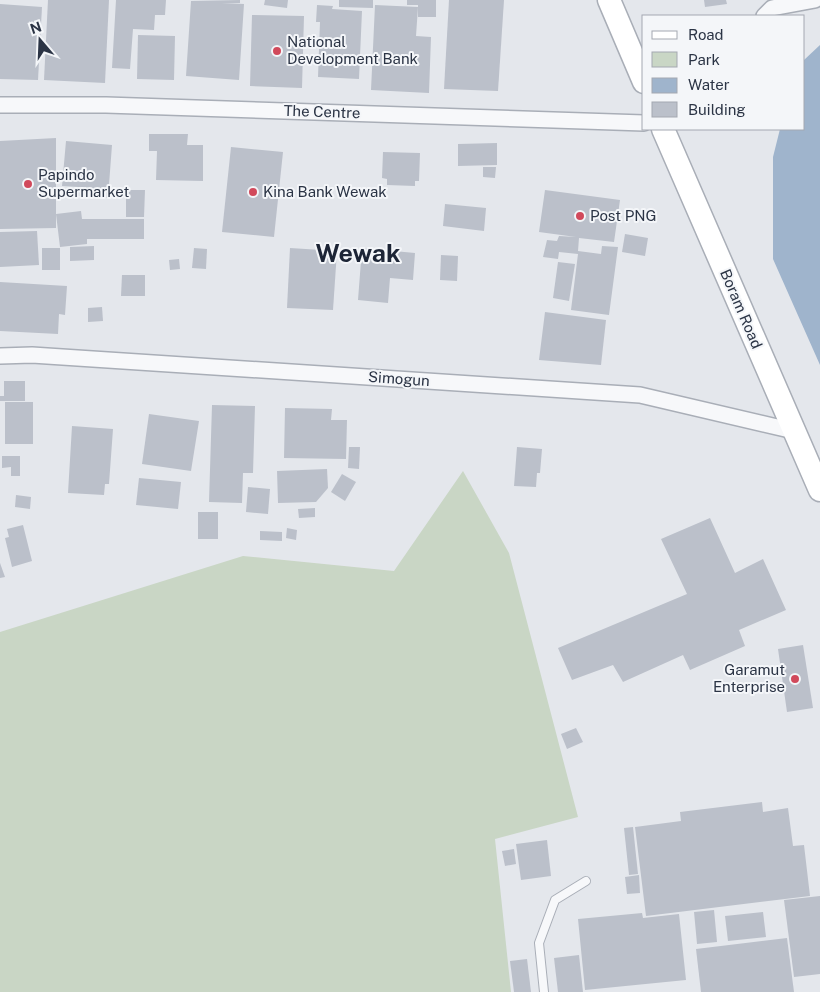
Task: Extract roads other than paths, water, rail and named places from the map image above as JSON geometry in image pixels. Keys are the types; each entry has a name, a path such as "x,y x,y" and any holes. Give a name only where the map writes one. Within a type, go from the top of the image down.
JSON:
{"street":[{"path":"609,0 642,77"},
{"path":"765,15 772,8 815,0"},
{"name":"The Centre","path":"0,104 106,105 642,123"},
{"name":"Boram Road","path":"663,130 820,490"},
{"name":"Simogun","path":"0,356 32,355 640,395 794,431"}],"lane":[{"path":"544,992 539,943 555,900 586,882"}],"water":[{"path":"820,45 820,365 773,259 773,157 780,130 805,130 805,59"}],"place":[{"name":"National Development Bank","path":"277,51"},
{"name":"Papindo Supermarket","path":"28,184"},
{"name":"Kina Bank Wewak","path":"253,192"},
{"name":"Post PNG","path":"580,216"},
{"name":"Garamut Enterprise","path":"795,679"}],"district":[{"name":"Wewak","path":"358,253"}]}
